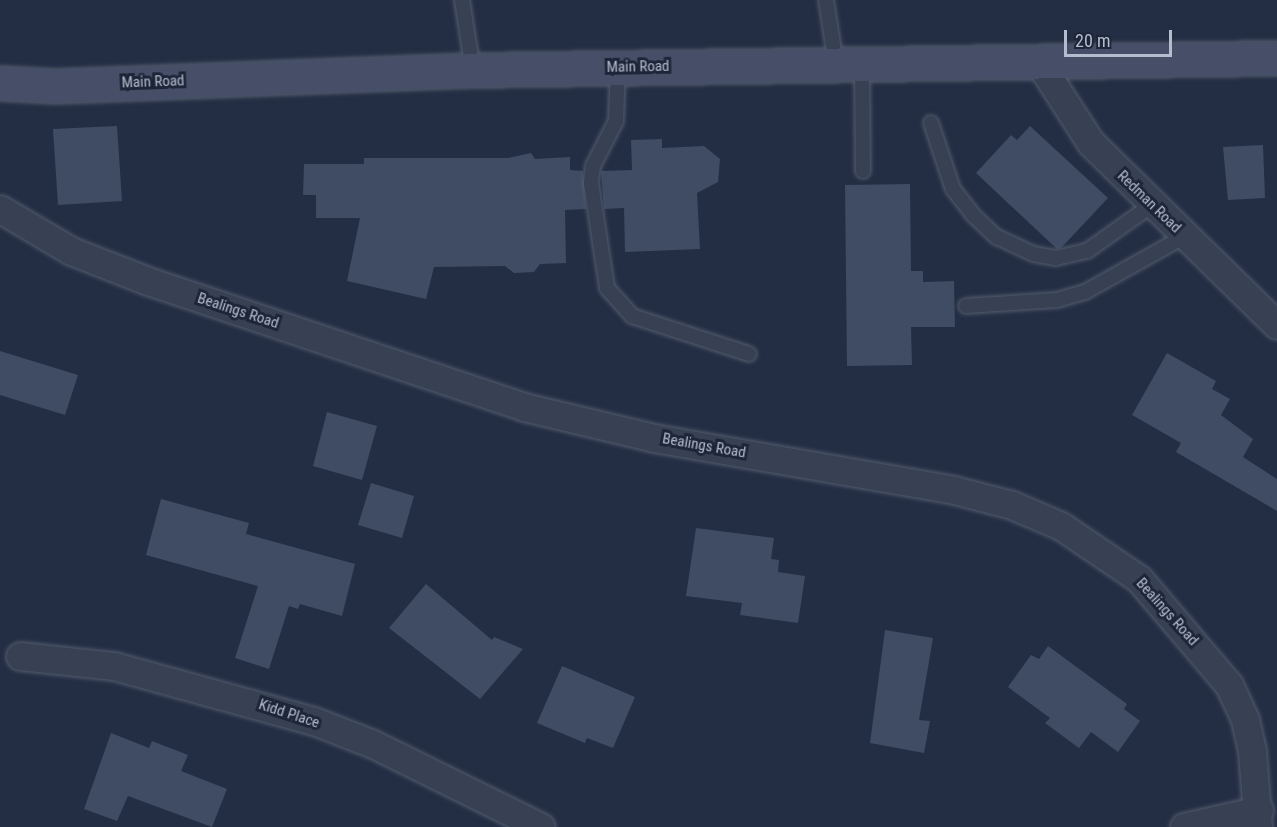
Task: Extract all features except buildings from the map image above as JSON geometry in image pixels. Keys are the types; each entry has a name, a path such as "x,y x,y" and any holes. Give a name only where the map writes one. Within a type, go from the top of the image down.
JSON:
{"main road":[{"name":"Main Road","path":"0,83 56,86 473,70 849,64 1040,64 1277,58"}],"street":[{"name":"Redman Road","path":"1040,64 1091,143 1277,325"},
{"name":"Bealings Road","path":"0,209 71,251 148,281 524,407 654,438 954,490 1012,505 1061,526 1139,579 1229,685 1245,720 1258,819"},
{"name":"Kidd Place","path":"20,656 134,671 314,721 373,744 541,827"},
{"path":"1184,827 1258,819"}],"lane":[{"path":"462,0 473,70"},
{"path":"826,0 849,64 863,171"},
{"path":"618,68 616,121 593,166 591,183 607,288 632,316 749,354"},
{"path":"931,123 953,189 973,215 998,237 1033,254 1056,258 1087,251 1152,205"},
{"path":"966,306 1057,300 1085,292 1185,236"}]}
